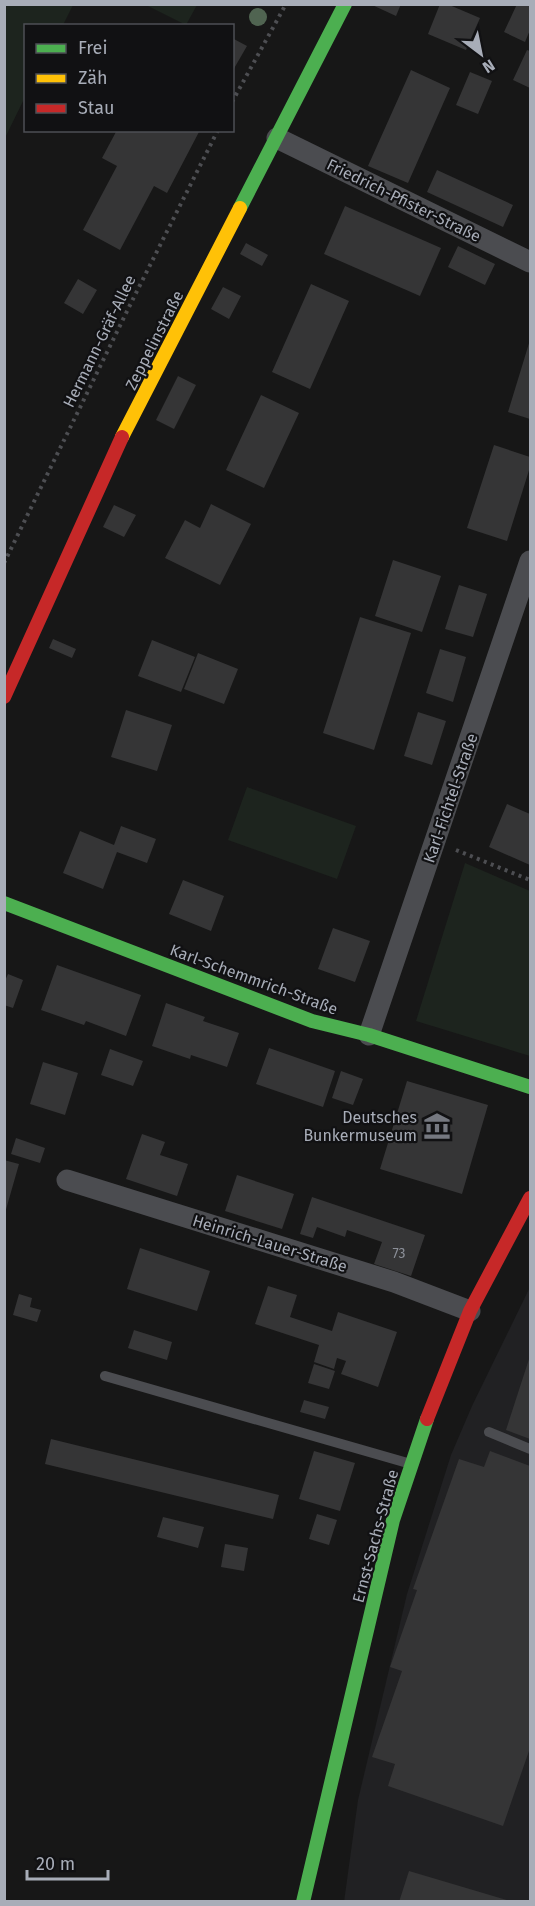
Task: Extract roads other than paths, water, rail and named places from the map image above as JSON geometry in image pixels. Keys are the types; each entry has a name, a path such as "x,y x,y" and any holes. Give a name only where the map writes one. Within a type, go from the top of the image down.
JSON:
{"street":[{"name":"Zeppelinstraße","path":"4,696 122,437 345,4"},
{"name":"Friedrich-Pfister-Straße","path":"277,138 531,262"},
{"name":"Karl-Fichtel-Straße","path":"369,1035 531,561"},
{"name":"Karl-Schemmrich-Straße","path":"4,903 312,1021 369,1035 531,1087"},
{"name":"Heinrich-Lauer-Straße","path":"67,1180 394,1282 470,1311"},
{"name":"Ernst-Sachs-Straße","path":"303,1902 393,1520 411,1464 431,1407 470,1311 531,1198"}],"lane":[{"path":"105,1376 411,1464"},
{"path":"489,1432 531,1449"}],"place":[{"name":"Deutsches Bunkermuseum","path":"437,1126"}]}
